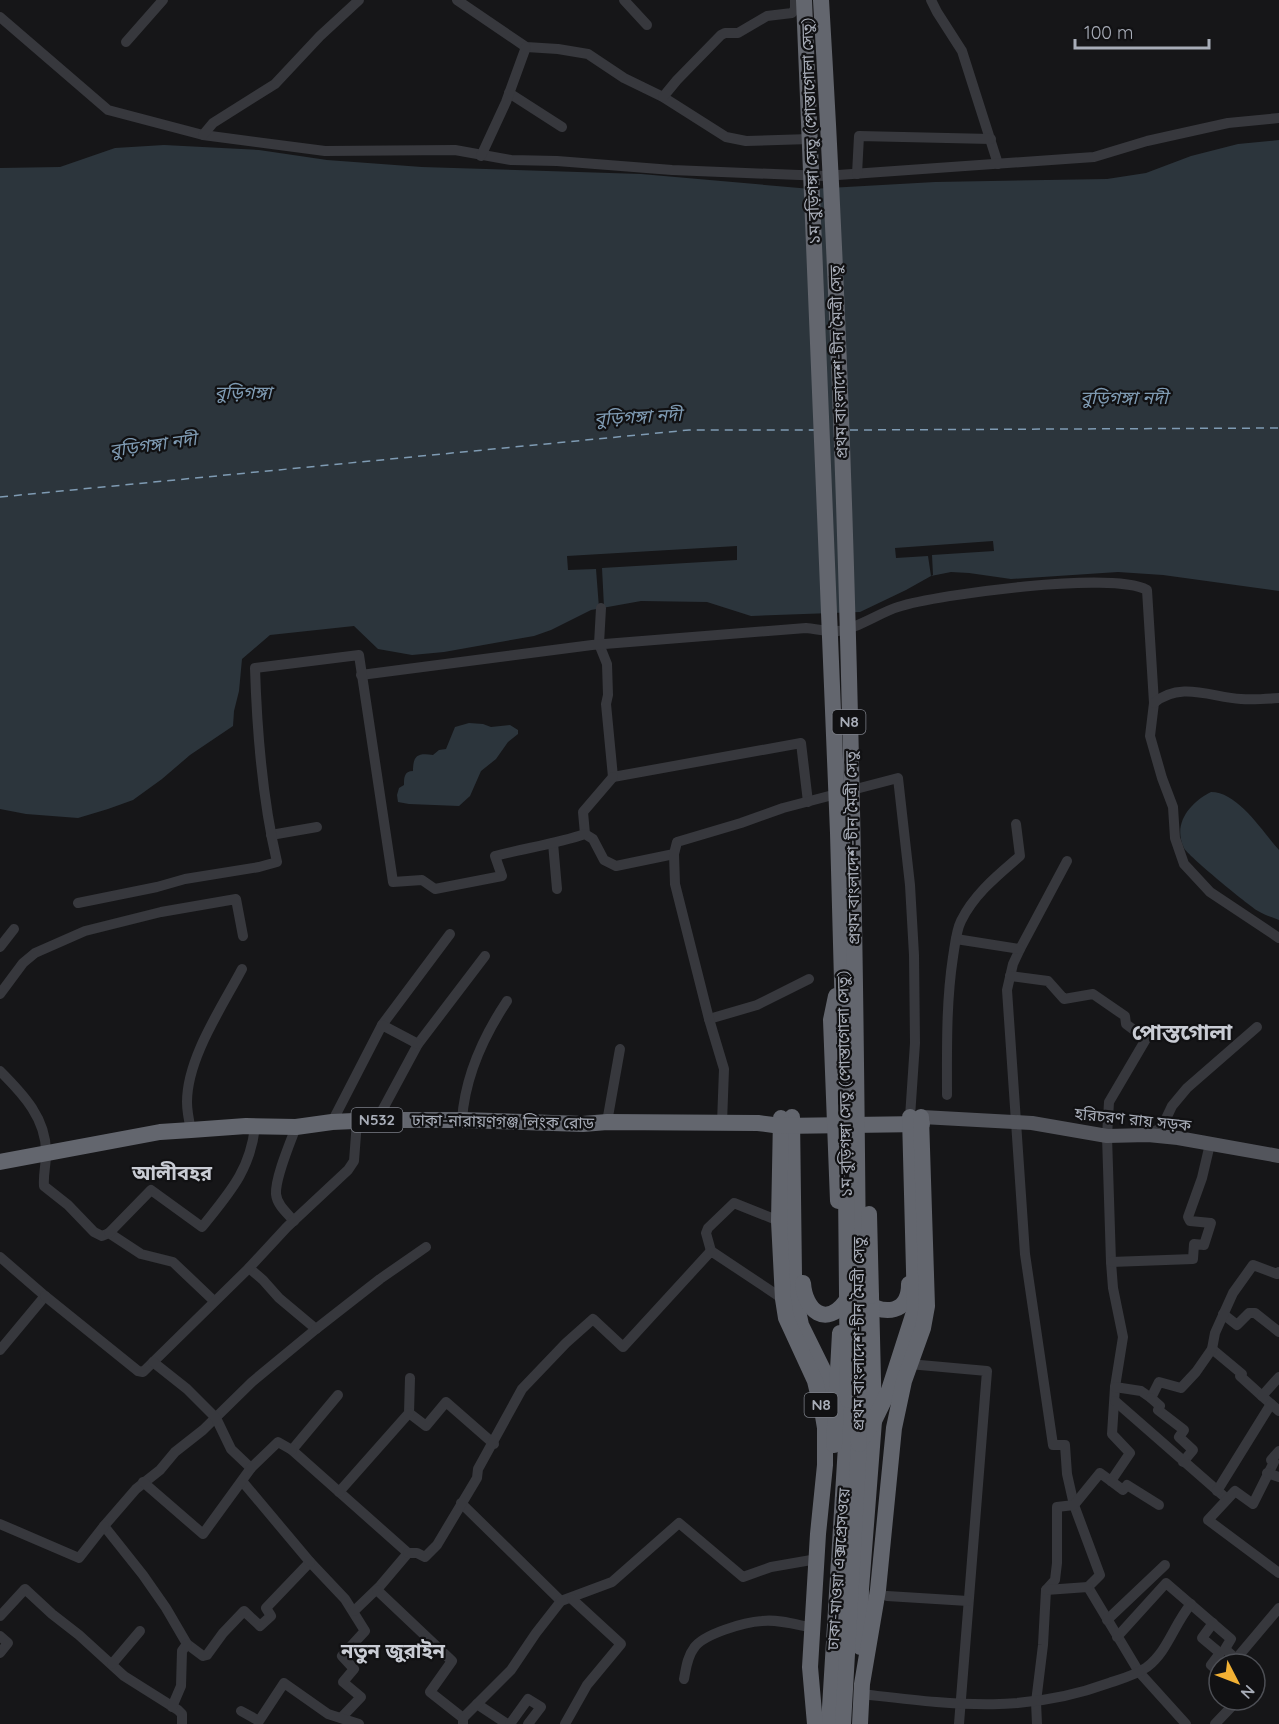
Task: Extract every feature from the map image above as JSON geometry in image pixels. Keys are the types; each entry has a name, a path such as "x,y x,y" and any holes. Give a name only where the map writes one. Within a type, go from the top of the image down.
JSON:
{"highway":[{"name":"১ম বুড়িগঙ্গা সেতু (পোস্তাগোলা সেতু)","path":"804,0 848,965 845,1118 855,1301 848,1413"},
{"name":"প্রথম বাংলাদেশ-চীন মৈত্রী সেতু","path":"819,0 831,168 846,584 848,965"},
{"path":"814,1697 822,1624 837,1398 855,1301 865,1021 848,965"},
{"name":"ঢাকা-নারায়ণগঞ্জ লিংক রোড","path":"0,1162 160,1132 296,1126 332,1122 462,1120 583,1124 912,1121"},
{"path":"792,1122 804,1293 809,1305 819,1313 828,1315 855,1301 890,1311 903,1303 909,1289 912,1121"},
{"path":"861,1689 878,1590 894,1428 909,1364 927,1306 921,1151 912,1121"},
{"path":"859,1444 890,1390 915,1309 912,1121"},
{"path":"792,1122 795,1296 801,1325 837,1398 848,1413"},
{"name":"N8","path":"792,1122 779,1221 783,1299 786,1318 815,1381 822,1410 825,1465 810,1667 814,1697 814,1724"},
{"name":"প্রথম বাংলাদেশ-চীন মৈত্রী সেতু","path":"855,1301 859,1444"},
{"path":"855,1301 874,1421 861,1589 860,1724"},
{"name":"ঢাকা-মাওয়া এক্সপ্রেসওয়ে","path":"829,1724 848,1413"},
{"name":"ঢাকা-মাওয়া এক্সপ্রেসওয়ে","path":"843,1724 859,1444"}],"main road":[{"name":"হরিচরণ রায় সড়ক","path":"912,1121 948,1119 1032,1124 1107,1136 1148,1135 1279,1156"}],"street":[{"path":"126,42 163,0"},
{"path":"203,135 213,123 274,84 320,36 359,0"},
{"path":"457,0 526,47 588,54 624,78 663,98 726,137 746,141 810,139"},
{"path":"624,0 647,25"},
{"path":"663,98 677,80 721,35 738,33 767,16 792,13 795,9 795,0"},
{"path":"819,0 824,176"},
{"path":"932,0 962,51 998,164"},
{"path":"0,17 108,110 203,135 325,151 455,150 511,160 824,176 1094,158 1147,141 1228,123 1279,118"},
{"path":"481,156 509,93 526,47"},
{"path":"509,93 562,127"},
{"path":"857,174 859,136 991,139"},
{"path":"361,675 599,644 806,628 840,631 897,607 981,591 1103,583 1137,585 1147,590 1154,703 1150,736 1173,807 1175,838 1184,864 1210,892 1279,939"},
{"path":"601,608 599,644 607,664 606,704 613,777"},
{"path":"78,903 185,879 277,862 257,743 255,668 359,655 393,882 422,880 435,889 502,876 495,856 585,834 593,839 604,860 616,866 674,854"},
{"path":"1154,703 1161,696 1185,691 1240,699 1279,698"},
{"path":"585,834 583,812 613,777 801,743 808,802"},
{"path":"722,1123 724,1069 675,884 674,854 677,842 741,824 783,808 898,778 910,885 914,955 915,1043 912,1121"},
{"path":"947,1095 947,1022 950,977 956,939 961,921 973,902 1020,856 1016,824"},
{"path":"271,835 317,827"},
{"path":"553,843 557,889"},
{"path":"1046,1590 1088,1587 1100,1575 1074,1505 1067,1474 1065,1445 1053,1445 1025,1254 1007,990 1020,949 1067,861"},
{"path":"0,994 23,963 35,953 86,931 124,920 236,899 243,936"},
{"path":"0,947 14,929"},
{"path":"332,1122 382,1024 450,934"},
{"path":"956,939 1020,949"},
{"path":"377,1120 418,1044 485,956"},
{"path":"191,1130 186,1102 195,1065 203,1044 242,969"},
{"path":"1010,976 1048,981 1064,999 1093,994 1125,1016 1126,1024 1146,1039 1109,1102 1107,1136 1111,1262 1113,1288 1123,1337 1112,1434 1130,1453 1111,1481"},
{"path":"709,1019 757,1005 809,979"},
{"path":"462,1120 463,1100 474,1063 491,1026 507,1000"},
{"path":"382,1024 418,1044"},
{"path":"1148,1135 1162,1127 1172,1106 1187,1088 1257,1027"},
{"path":"607,1122 620,1049"},
{"path":"0,1071 32,1107 43,1126 46,1154 43,1173 45,1186 68,1205 94,1232 102,1236 109,1233 151,1190 202,1227 235,1186 252,1149 255,1127"},
{"path":"0,1257 138,1371 145,1371 348,1170 354,1161 357,1121"},
{"path":"294,1221 282,1208 276,1195 279,1174 296,1126"},
{"path":"1111,1262 1192,1259 1194,1245 1204,1245 1211,1223 1190,1221 1188,1217 1202,1178 1210,1144"},
{"path":"779,1221 734,1203 708,1228 706,1233 711,1251 783,1299"},
{"path":"109,1233 141,1254 173,1262 214,1301"},
{"path":"0,1524 79,1558 144,1482 160,1470 175,1452 216,1418 252,1382 380,1279 426,1247"},
{"path":"144,1482 202,1534 251,1468 278,1442 292,1450 408,1553 417,1553 425,1557 437,1545 522,1389 592,1319 623,1347 711,1251"},
{"path":"1151,1398 1159,1382 1181,1388 1196,1372 1212,1349 1215,1333 1233,1293 1253,1265 1279,1274"},
{"path":"249,1268 279,1298 316,1329"},
{"path":"0,1350 45,1296"},
{"path":"1223,1314 1237,1325 1249,1313 1255,1313 1279,1332"},
{"path":"1212,1349 1242,1374 1240,1376 1275,1408 1247,1442 1217,1491"},
{"path":"153,1362 187,1389 216,1418 231,1449 251,1468"},
{"path":"909,1364 987,1371 959,1724"},
{"path":"339,1492 409,1413 410,1378"},
{"path":"1262,1396 1278,1381"},
{"path":"1116,1387 1141,1391 1160,1406 1158,1410 1184,1430 1179,1437 1193,1450 1183,1462"},
{"path":"292,1450 338,1395"},
{"path":"1115,1401 1227,1499"},
{"path":"409,1413 426,1426 446,1402 494,1444"},
{"path":"1279,1451 1271,1460 1274,1462 1253,1504 1235,1491 1208,1520 1279,1573"},
{"path":"1036,1724 1046,1590 1055,1580 1057,1506 1074,1505 1100,1473 1123,1490 1127,1485 1159,1505"},
{"path":"1267,1473 1279,1477"},
{"path":"243,1481 310,1562 345,1599 365,1631 342,1656 354,1669 343,1682 361,1697 342,1718"},
{"path":"461,1503 566,1600 621,1644 587,1685 565,1724"},
{"path":"377,1590 452,1661 430,1692 463,1721 511,1670 536,1632 566,1600 612,1582 679,1523 743,1577 771,1567 817,1559"},
{"path":"104,1526 143,1575 187,1644 203,1656 207,1655 223,1633 244,1611 260,1626 271,1616 266,1608 310,1562"},
{"path":"354,1611 377,1590 408,1553"},
{"path":"1107,1620 1165,1565"},
{"path":"1117,1637 1166,1583 1231,1639 1225,1649 1227,1652"},
{"path":"1088,1587 1139,1672 1178,1718 1186,1724"},
{"path":"0,1616 25,1589 124,1676 182,1714 182,1724"},
{"path":"887,1596 968,1601"},
{"path":"861,1689 960,1705 1036,1702 1092,1690 1139,1672 1157,1657 1191,1604"},
{"path":"1242,1652 1279,1608"},
{"path":"684,1679 693,1649 712,1635 761,1621 777,1621 813,1628"},
{"path":"1213,1623 1202,1638 1219,1652"},
{"path":"112,1664 140,1631"},
{"path":"0,1636 8,1643 0,1653"},
{"path":"172,1707 181,1686 182,1651 187,1644"},
{"path":"241,1710 259,1720 284,1683 328,1714 359,1724"},
{"path":"477,1704 509,1724 528,1699 542,1707 528,1724"},
{"path":"1215,1724 1226,1712"}],"water":[{"name":"বুড়িগঙ্গা","path":"1279,140 1279,591 1163,575 1118,572 1011,579 951,572 931,576 860,612 751,616 707,602 641,601 591,610 534,636 444,652 412,655 378,649 354,626 270,635 242,659 233,726 190,755 133,800 78,818 26,814 0,809 0,168 60,167 115,148 164,145 259,150 327,160 422,167 641,174 811,189 935,182 1107,179 1146,173 1191,156 1238,144"},
{"path":"469,723 491,727 510,725 518,730 518,734 508,742 496,759 481,771 470,796 459,806 398,802 399,788 404,785 406,774 413,771 415,758 424,754 433,755 439,750 446,749 455,727"},
{"path":"1211,792 1231,798 1240,805 1279,850 1279,920 1252,907 1184,848 1180,830 1182,822 1197,801"}],"pier":[{"path":"993,541 994,551 932,555 933,575 931,576 928,556 896,558 895,548"},
{"path":"737,546 737,560 602,568 604,607 599,608 596,569 568,570 567,556"}],"ferry route":[{"path":"850,430 1279,428"},
{"path":"0,497 689,430 815,430"}],"district":[{"name":"পোস্তগোলা","path":"1182,1032"},
{"name":"আলীবহর","path":"172,1173"},
{"name":"নতুন জুরাইন","path":"393,1651"}],"water label":[{"name":"বুড়িগঙ্গা নদী","path":"1124,398"},
{"name":"বুড়িগঙ্গা নদী","path":"638,417"},
{"name":"বুড়িগঙ্গা নদী","path":"153,445"}]}
